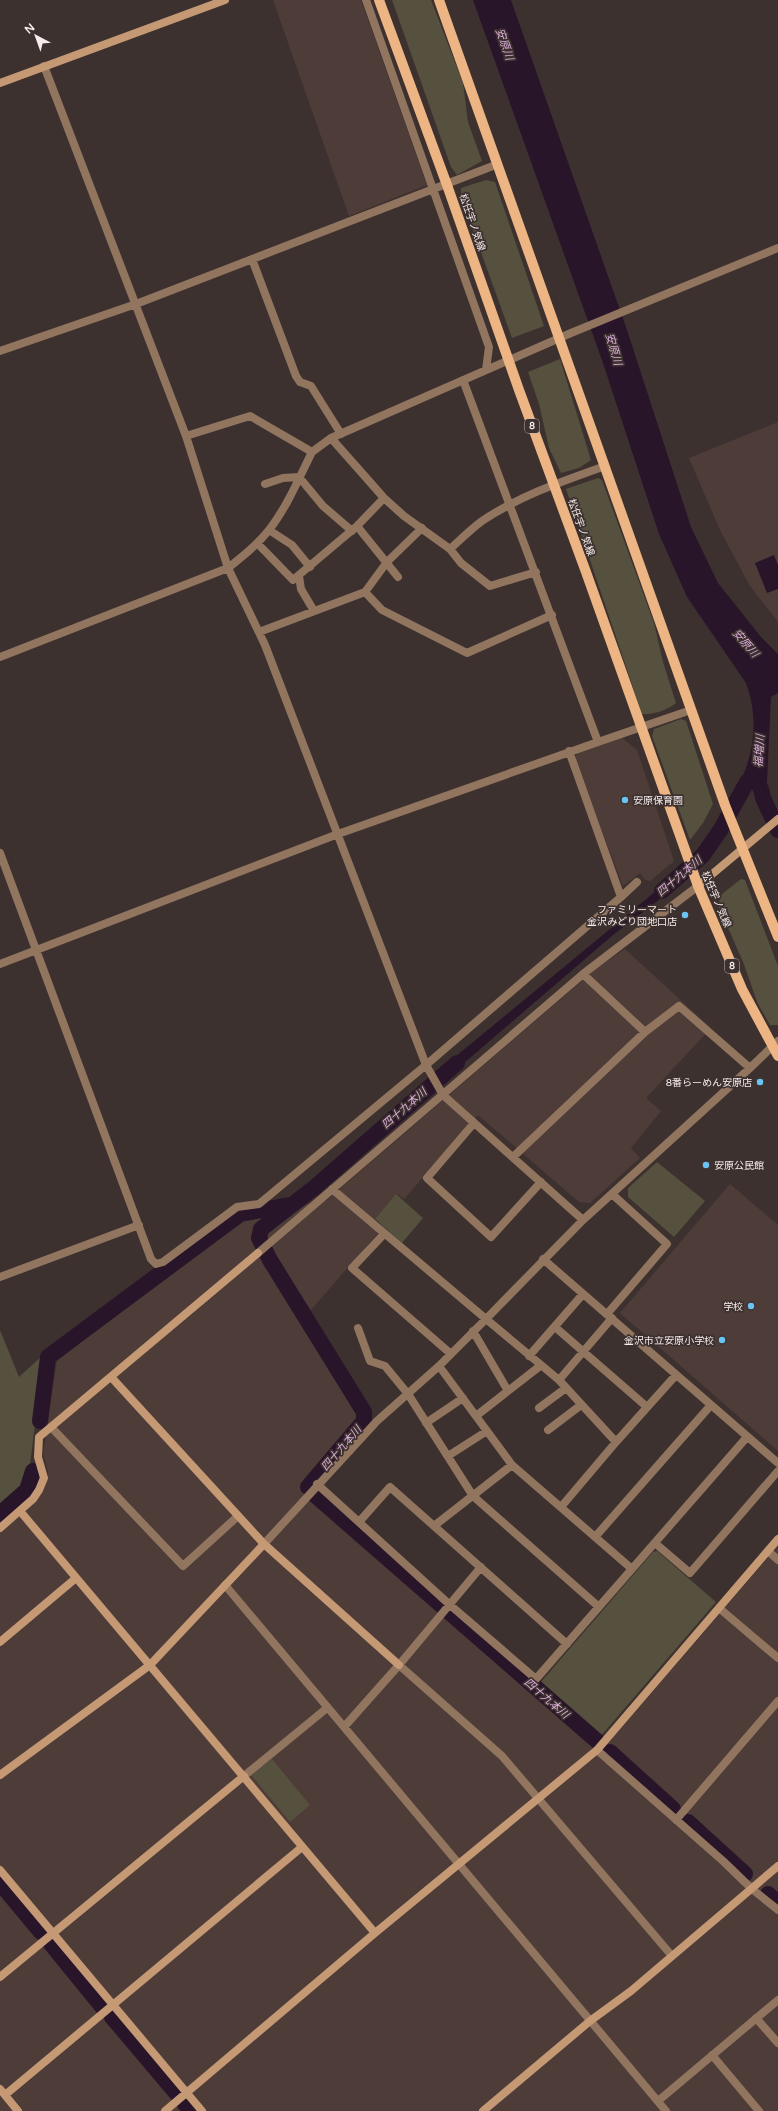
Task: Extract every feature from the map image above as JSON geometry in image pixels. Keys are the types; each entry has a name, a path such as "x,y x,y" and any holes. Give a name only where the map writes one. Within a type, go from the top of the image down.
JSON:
{"main road":[{"name":"松任宇ノ気線","path":"380,0 448,185 508,361 693,873 742,989 775,1044 778,1056"},
{"path":"439,0 725,805 742,851 778,937"}],"street":[{"path":"0,83 225,0"},
{"path":"366,0 489,347 486,370"},
{"path":"44,66 186,436 228,568 259,632 427,1067 443,1095 583,1220"},
{"path":"0,351 136,304 448,185 498,164"},
{"path":"0,657 228,568 257,543 269,530 284,508 312,452 331,438 571,333 778,248"},
{"path":"252,259 296,376 300,382 311,386 341,434"},
{"path":"463,380 511,504 598,742"},
{"path":"186,436 250,416 312,452"},
{"path":"331,438 384,498 404,516 450,549 461,563 490,586 536,572"},
{"path":"450,549 482,521 511,504 554,485 605,466"},
{"path":"265,484 283,478 299,477"},
{"path":"299,477 323,506 355,528 387,562 398,577"},
{"path":"257,543 293,580 355,528 384,498"},
{"path":"259,632 365,592 387,562 422,528"},
{"path":"269,530 292,545 310,567"},
{"path":"299,576 301,589 314,611"},
{"path":"365,592 382,610 467,653 552,615"},
{"path":"0,964 338,834 640,726 691,710"},
{"path":"569,751 621,896"},
{"path":"0,1528 33,1499 44,1478 38,1457 39,1437 112,1378 583,974 698,886 778,820"},
{"path":"0,853 151,1259 156,1264 163,1262 237,1207 259,1204 427,1067 637,882"},
{"path":"583,974 644,1032"},
{"path":"513,1157 644,1032 679,1006 750,1068"},
{"path":"0,1776 18,1760 150,1665 189,1626 317,1484 377,1421 439,1366 583,1220 775,1044"},
{"path":"474,1123 427,1178 492,1238 542,1182"},
{"path":"332,1189 540,1366 559,1380 616,1442"},
{"path":"559,1380 583,1352 667,1244 612,1194"},
{"path":"0,1277 139,1225"},
{"path":"384,1234 352,1268 451,1354"},
{"path":"543,1259 778,1463"},
{"path":"529,1356 583,1294"},
{"path":"555,1327 647,1407"},
{"path":"358,1328 370,1361 385,1366 408,1394 473,1496 599,1607"},
{"path":"473,1331 508,1391"},
{"path":"439,1366 512,1466 632,1569"},
{"path":"476,1416 540,1366"},
{"path":"561,1507 616,1442 676,1375"},
{"path":"112,1378 264,1544 502,1756 672,1956"},
{"path":"540,1408 566,1388"},
{"path":"426,1422 463,1398"},
{"path":"548,1430 582,1405"},
{"path":"595,1537 711,1405"},
{"path":"51,1427 183,1566 238,1516"},
{"path":"448,1456 487,1431"},
{"path":"317,1484 450,1605 536,1679 748,1437"},
{"path":"434,1526 512,1466"},
{"path":"655,1543 690,1573 778,1471"},
{"path":"358,1522 390,1488 567,1644"},
{"path":"20,1511 375,1933"},
{"path":"165,2111 375,1933 597,1750 778,1539"},
{"path":"768,1551 778,1560"},
{"path":"344,1728 481,1567"},
{"path":"0,1642 76,1578"},
{"path":"225,1585 666,2111"},
{"path":"719,1608 778,1658"},
{"path":"676,1820 778,1700"},
{"path":"0,1977 52,1932 327,1708"},
{"path":"597,1750 752,1889 778,1910"},
{"path":"18,2111 3,2092 114,2006 302,1847"},
{"path":"483,2111 590,2021 631,1991 778,1866"},
{"path":"0,1870 202,2111"},
{"path":"658,2101 778,2000"},
{"path":"756,2018 778,2043"},
{"path":"712,2055 759,2111"}],"shaded area":[{"path":"273,0 361,0 427,185 349,216"},
{"path":"392,0 431,0 463,83 468,122 482,161 457,175 451,167"},
{"path":"486,180 495,182 544,326 512,338 461,197 461,188"},
{"path":"560,359 591,460 579,468 561,473 549,448 539,404 528,372"},
{"path":"778,422 778,622 750,586 719,528 689,458"},
{"path":"598,478 602,480 654,623 663,662 676,703 665,710 655,713 642,714 566,489"},
{"path":"681,719 686,721 713,804 703,823 690,840 652,736 654,729"},
{"path":"621,737 637,750 674,861 650,881 644,879 640,873 623,886 575,760 577,754"},
{"path":"741,879 745,880 778,966 778,1025 770,1025 758,1004 743,962 718,905 722,894"},
{"path":"625,949 711,1028 646,1098 661,1111 631,1148 640,1158 590,1203 579,1202 478,1115 404,1199 397,1194 371,1224 378,1233 309,1312 368,1415 368,1419 365,1424 316,1481 606,1746 778,1546 778,2111 0,2111 0,1532 47,1480 48,1471 43,1454 57,1361 240,1218 327,1200 597,968"},
{"path":"657,1162 705,1201 674,1237 628,1197 628,1188"},
{"path":"730,1184 778,1225 778,1451 620,1313"},
{"path":"396,1194 423,1218 402,1243 375,1219"},
{"path":"0,1330 19,1377 44,1354 28,1480 25,1487 0,1508"},
{"path":"657,1551 716,1602 600,1737 541,1682 653,1552"},
{"path":"272,1759 310,1805 290,1822 251,1775"}],"water":[{"name":"安原川","path":"473,0 511,0 627,330 691,527 718,583 761,637 778,654 778,693 771,697 766,804 771,807 765,815 752,789 747,789 742,802 736,801 739,787 750,755 754,724 752,703 746,683 687,597 659,534 603,363"},
{"path":"774,555 778,565 778,589 767,593 755,563"},
{"path":"719,825 725,829 725,832 700,863 694,857"},
{"path":"679,872 677,886 613,935 442,1082 438,1071"}],"waterway":[{"name":"四十九本川","path":"662,891 703,855 721,829 747,782"},
{"name":"福増川","path":"761,789 763,798 778,830"},
{"name":"四十九本川","path":"308,1487 364,1421 364,1412 270,1260 259,1238 261,1229 315,1187 457,1063"},
{"path":"40,1421 48,1357 240,1214 290,1205"},
{"path":"0,1514 27,1490 33,1471"},
{"name":"四十九本川","path":"316,1496 597,1741"},
{"name":"四十九本川","path":"610,1752 673,1809"},
{"name":"四十九本川","path":"688,1822 745,1874"},
{"path":"0,1883 41,1932"},
{"name":"四十九本川","path":"768,1894 778,1903"},
{"path":"51,1944 104,2009"},
{"path":"112,2017 178,2095"},
{"path":"185,2104 192,2111"}],"place":[{"name":"安原保育園","path":"625,800"},
{"name":"ファミリーマート 金沢みどり団地口店","path":"685,915"},
{"name":"8番らーめん安原店","path":"760,1082"},
{"name":"安原公民館","path":"706,1165"},
{"name":"学校","path":"751,1306"},
{"name":"金沢市立安原小学校","path":"722,1340"}]}
